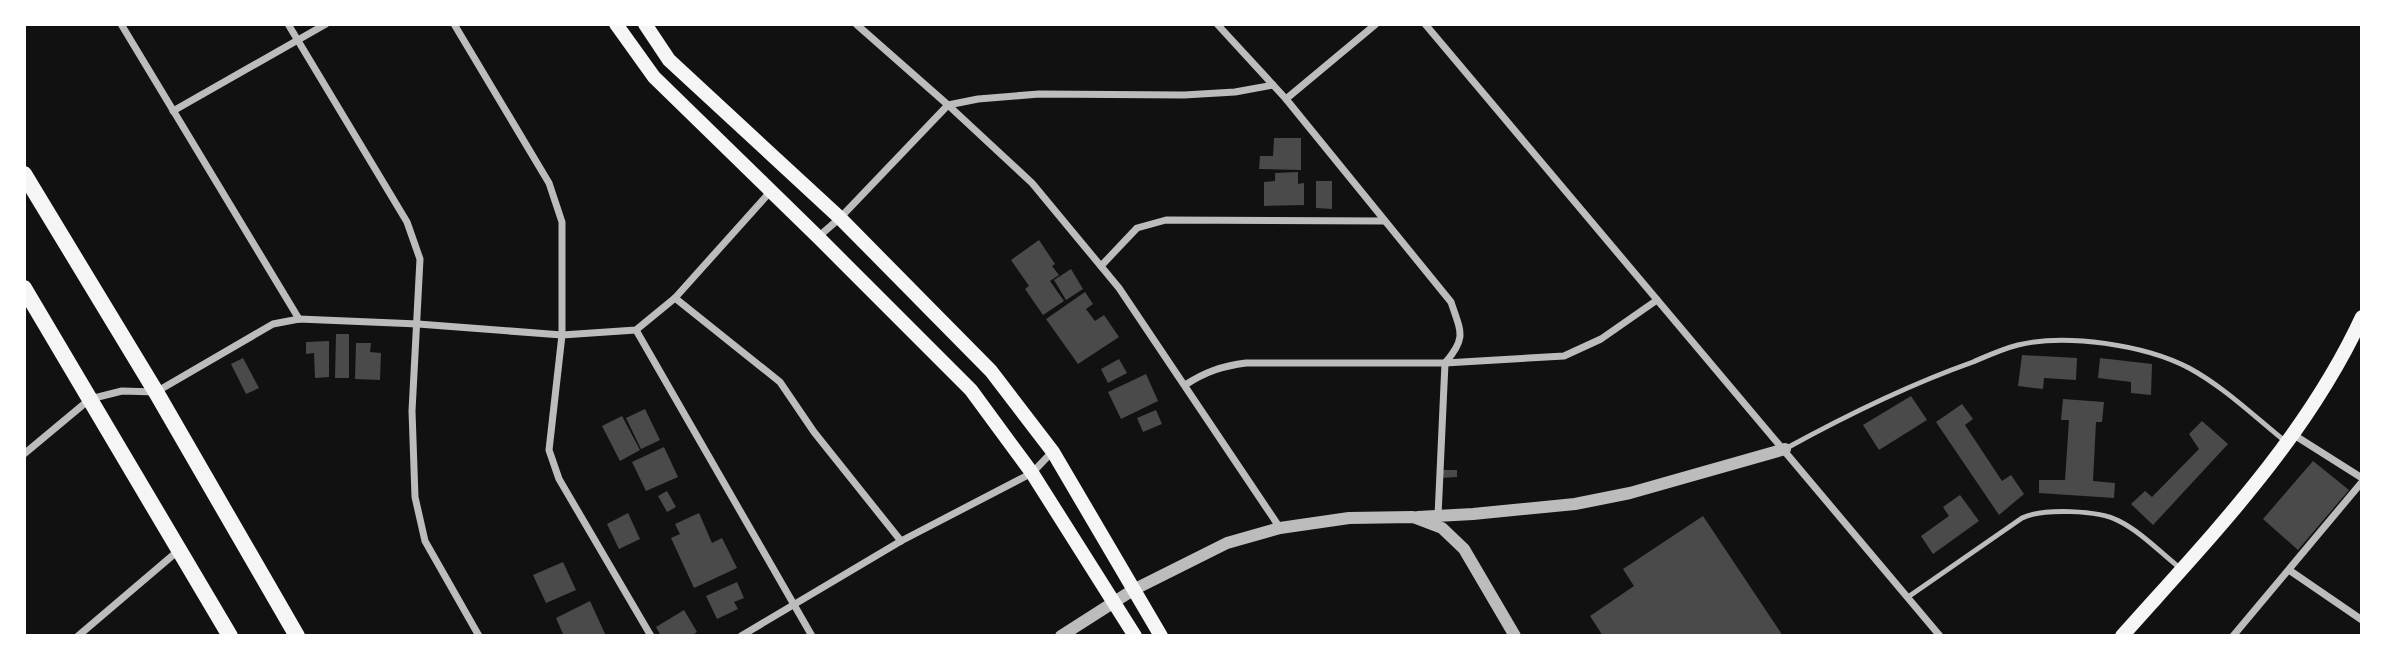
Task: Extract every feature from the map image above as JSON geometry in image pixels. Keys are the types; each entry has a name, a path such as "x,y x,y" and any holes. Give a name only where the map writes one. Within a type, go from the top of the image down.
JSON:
{"main road":[{"path":"616,24 654,77 971,390 1032,473 1135,635"},
{"path":"645,24 669,60 839,218 991,371 1053,452 1161,635"},
{"path":"24,174 156,392 297,635"},
{"path":"24,288 230,635"},
{"path":"2122,635 2253,488 2290,439 2322,391 2361,317"}],"street":[{"path":"121,24 299,319"},
{"path":"288,24 407,222 420,259 412,411 415,497 425,541 479,635"},
{"path":"173,111 326,24"},
{"path":"454,24 549,183 562,222 562,335 549,450 559,479 651,635"},
{"path":"856,24 1032,183 1119,288 1280,528"},
{"path":"1217,24 1286,99 1451,302 1460,332 1460,342 1445,363 1438,516"},
{"path":"1286,99 1376,24"},
{"path":"1425,24 1940,635"},
{"path":"818,237 948,105 978,99 1039,94 1184,95 1235,92 1273,85"},
{"path":"24,454 90,399 122,391 156,392 273,324 299,319 418,324 562,335 635,330 675,298 770,192"},
{"path":"1101,266 1137,228 1166,220 1384,221"},
{"path":"675,298 780,382 814,432 901,541"},
{"path":"1185,385 1201,374 1219,367 1246,363 1445,363 1564,356 1601,339 1657,300"},
{"path":"635,330 812,635"},
{"path":"2233,635 2361,480 2290,439"},
{"path":"1061,635 1133,590 1227,543 1280,528 1349,518 1438,516 1576,503 1630,493 1785,449"},
{"path":"741,635 901,541 1032,473 1053,452"},
{"path":"1413,517 1442,528 1464,549 1516,635"},
{"path":"78,635 179,550"},
{"path":"2289,570 2361,620"}],"lane":[{"path":"1785,449 1934,376 2019,345 2052,341 2103,342 2136,349 2188,368 2290,439"},
{"path":"1908,597 2022,518 2041,511 2063,511 2116,519 2182,569"}],"building":[{"path":"1274,138 1301,138 1301,170 1259,169 1260,156 1273,156"},
{"path":"1298,172 1298,184 1304,183 1304,205 1264,206 1264,182 1275,181 1275,173"},
{"path":"1316,181 1332,181 1332,209 1316,208"},
{"path":"1039,240 1055,264 1052,266 1059,275 1050,281 1064,301 1043,315 1025,289 1029,286 1011,260"},
{"path":"1071,269 1083,289 1066,300 1054,280"},
{"path":"1085,292 1093,304 1086,309 1095,321 1104,315 1119,337 1078,364 1046,319"},
{"path":"336,334 349,334 349,378 335,378"},
{"path":"329,341 329,377 315,378 314,353 306,354 306,342"},
{"path":"356,343 371,343 370,352 381,353 380,380 355,379"},
{"path":"2022,355 2077,358 2076,380 2044,378 2043,389 2018,386"},
{"path":"243,358 259,388 246,394 231,364"},
{"path":"2100,358 2152,364 2151,395 2131,393 2131,382 2098,378"},
{"path":"1119,359 1127,373 1108,383 1101,369"},
{"path":"1146,374 1158,401 1121,419 1108,392"},
{"path":"1911,396 1927,420 1879,450 1863,425"},
{"path":"2063,399 2104,402 2102,422 2096,422 2093,481 2115,483 2114,498 2039,493 2039,480 2065,480 2069,420 2061,420"},
{"path":"1962,404 1973,419 1965,425 2002,481 2011,475 2024,494 1999,515 1936,422"},
{"path":"645,409 660,440 641,449 626,418"},
{"path":"1156,410 1162,424 1143,432 1137,418"},
{"path":"622,416 640,450 620,461 602,426"},
{"path":"2202,421 2228,444 2153,525 2131,504 2145,491 2152,497 2199,449 2189,434"},
{"path":"664,447 678,477 646,491 632,462"},
{"path":"2313,461 2349,490 2298,550 2263,519"},
{"path":"1440,470 1457,470 1457,477 1440,478"},
{"path":"667,491 676,507 667,512 658,496"},
{"path":"1960,495 1979,521 1933,554 1921,536 1949,516 1943,507"},
{"path":"628,513 640,539 619,549 607,524"},
{"path":"699,513 712,543 722,538 737,568 694,588 671,538 680,534 675,524"},
{"path":"1703,516 1783,636 1603,636 1590,616 1634,586 1623,569"},
{"path":"563,562 576,590 546,603 533,575"},
{"path":"737,582 744,598 734,602 738,609 717,619 706,596"},
{"path":"590,601 606,636 564,636 556,618"},
{"path":"684,610 697,632 691,636 661,636 656,627"}]}
